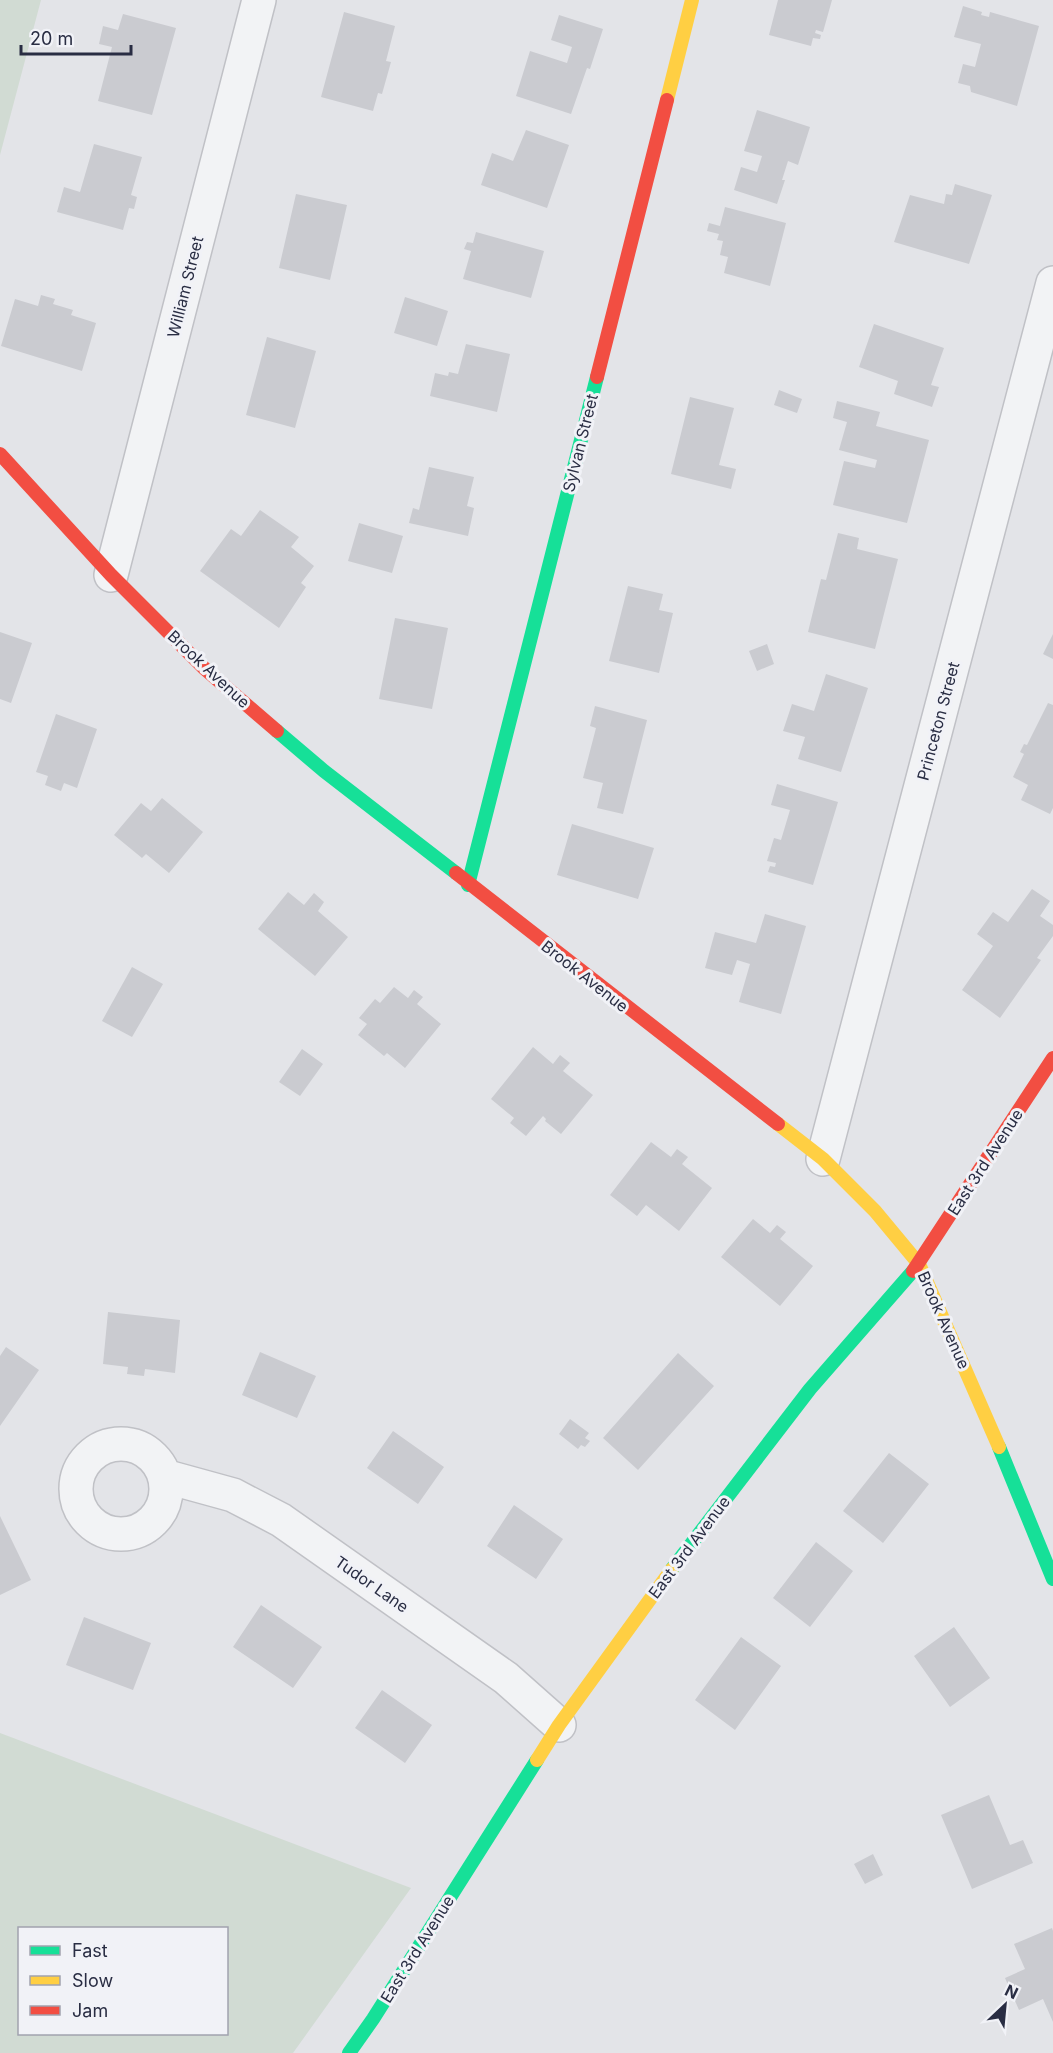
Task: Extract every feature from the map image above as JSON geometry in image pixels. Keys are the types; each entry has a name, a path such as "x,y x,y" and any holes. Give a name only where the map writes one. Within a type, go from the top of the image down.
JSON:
{"street":[{"name":"William Street","path":"111,575 258,0"},
{"name":"Sylvan Street","path":"468,885 692,0"},
{"name":"Princeton Street","path":"824,1159 1053,283"},
{"name":"Brook Avenue","path":"0,454 111,575 206,669 324,771 824,1159 875,1211 919,1264 975,1389 1053,1579"},
{"name":"East 3rd Avenue","path":"349,2053 560,1725 664,1580 810,1389 919,1264 1053,1058"},
{"name":"Tudor Lane","path":"165,1476 233,1496 281,1520 506,1678 560,1725"}],"shaded area":[{"path":"0,0 41,0 0,155"},
{"path":"0,1733 411,1888 293,2053 0,2053"}],"building":[{"path":"778,0 832,0 823,32 816,30 815,33 821,35 820,39 813,38 811,46 769,35"},
{"path":"963,6 982,12 981,15 989,17 990,12 1039,26 1017,106 971,92 970,86 958,83 963,64 975,67 981,44 954,37"},
{"path":"344,12 395,26 386,61 391,62 382,94 378,93 373,111 321,97"},
{"path":"123,14 176,28 152,115 98,101 112,47 99,44 103,26 118,30"},
{"path":"559,15 603,29 590,69 587,68 571,114 516,96 530,51 567,63 572,47 551,40"},
{"path":"757,110 810,127 798,165 788,161 782,180 785,180 777,204 734,190 741,167 757,172 762,156 744,151"},
{"path":"526,130 569,145 547,208 481,185 492,153 513,161"},
{"path":"94,144 142,157 131,195 137,197 134,209 129,208 123,230 57,212 64,187 80,192"},
{"path":"955,184 992,195 969,264 894,242 910,195 944,204 946,194 952,195"},
{"path":"296,194 347,205 330,280 279,268"},
{"path":"725,207 786,223 770,286 724,273 728,257 720,255 723,241 717,240 719,234 707,231 709,223 720,226"},
{"path":"476,232 544,251 531,298 463,279 471,251 464,249 467,242 473,243"},
{"path":"41,295 55,299 53,304 73,310 71,315 96,323 82,371 1,346 15,299 38,306"},
{"path":"405,297 448,311 437,346 394,333"},
{"path":"874,324 944,348 931,385 939,387 932,407 894,394 898,381 859,367"},
{"path":"267,337 316,351 295,428 246,415"},
{"path":"466,344 510,354 497,412 430,396 435,373 448,376 449,372 458,374"},
{"path":"779,390 802,399 797,413 774,405"},
{"path":"690,397 734,408 719,465 736,469 731,489 671,474"},
{"path":"837,401 880,412 876,426 929,440 907,523 833,505 844,461 875,468 877,460 839,450 847,422 833,418"},
{"path":"429,467 474,477 467,506 474,508 468,536 409,523 413,508 419,510"},
{"path":"260,510 299,537 291,547 314,566 301,583 306,587 279,628 200,571 231,529 241,536"},
{"path":"359,523 403,536 392,573 348,561"},
{"path":"838,533 859,538 857,549 898,559 875,649 808,632 821,579 826,580"},
{"path":"628,586 663,594 659,610 673,613 659,673 609,661"},
{"path":"395,618 448,628 432,709 379,699"},
{"path":"0,632 32,643 11,703 0,699"},
{"path":"1053,634 1053,659 1043,654"},
{"path":"767,644 774,664 757,671 749,651"},
{"path":"826,674 868,688 841,772 798,759 805,737 783,731 792,704 814,711"},
{"path":"1048,703 1053,705 1053,808 1050,814 1021,800 1028,785 1013,777 1024,754 1020,752 1024,744 1027,745"},
{"path":"595,706 647,720 623,814 597,808 603,783 583,778 596,728 590,726"},
{"path":"56,714 97,729 77,788 64,783 61,791 45,785 48,776 36,772"},
{"path":"777,784 838,802 813,885 768,872 770,866 775,867 776,863 767,861 774,838 781,840 790,810 771,805"},
{"path":"162,798 203,832 169,873 146,854 142,858 114,835 141,803 151,811"},
{"path":"572,824 654,848 638,899 557,875"},
{"path":"1032,889 1050,901 1040,916 1053,925 1053,936 1037,958 1041,960 1000,1018 962,990 993,946 977,934 993,912 1008,922"},
{"path":"288,892 304,905 314,893 324,902 318,911 348,937 315,976 258,929"},
{"path":"765,914 806,926 781,1014 739,1002 750,964 737,960 732,975 705,968 715,932 756,943"},
{"path":"132,967 163,984 132,1037 102,1021"},
{"path":"394,987 408,998 414,990 423,997 417,1004 441,1024 405,1068 387,1053 384,1056 358,1035 367,1024 359,1018 375,999 380,1003"},
{"path":"533,1047 553,1064 560,1055 570,1063 563,1071 593,1095 561,1134 545,1121 543,1116 526,1136 510,1123 514,1118 491,1099"},
{"path":"302,1049 323,1064 300,1096 279,1082"},
{"path":"651,1142 671,1157 677,1149 688,1157 682,1164 712,1188 679,1231 646,1205 637,1216 610,1195"},
{"path":"753,1219 770,1233 777,1225 786,1232 780,1239 813,1266 780,1306 721,1257"},
{"path":"108,1312 180,1320 175,1373 145,1369 144,1376 127,1374 128,1367 103,1364"},
{"path":"6,1347 39,1370 0,1426 0,1356"},
{"path":"260,1352 316,1376 297,1418 242,1395"},
{"path":"678,1353 714,1386 638,1470 603,1438"},
{"path":"570,1419 589,1433 585,1438 590,1441 585,1447 581,1445 578,1449 559,1434"},
{"path":"393,1431 444,1467 418,1504 367,1468"},
{"path":"889,1453 929,1484 883,1543 843,1511"},
{"path":"514,1505 563,1539 536,1579 487,1546"},
{"path":"0,1516 31,1580 0,1595"},
{"path":"816,1542 853,1571 810,1627 773,1598"},
{"path":"261,1605 322,1647 293,1688 233,1647"},
{"path":"84,1617 151,1643 133,1690 66,1665"},
{"path":"954,1627 990,1678 950,1707 914,1656"},
{"path":"741,1637 781,1666 735,1730 695,1700"},
{"path":"382,1690 432,1725 405,1763 355,1728"},
{"path":"989,1795 1010,1845 1023,1840 1033,1863 972,1889 941,1815"},
{"path":"873,1854 883,1875 865,1884 854,1864"},
{"path":"1052,1928 1053,2022 1043,1999 1019,2010 1005,1978 1025,1969 1014,1944"}],"traffic: fast":[{"path":"468,885 597,377"},
{"path":"277,731 324,771 456,873"},
{"path":"672,1569 810,1389 913,1271"},
{"path":"999,1447 1053,1579"},
{"path":"349,2053 373,2019 537,1760"}],"traffic: slow":[{"path":"667,100 692,0"},
{"path":"778,1124 823,1159 875,1211 919,1264 999,1447"},
{"path":"537,1760 559,1725 672,1569"}],"traffic: jam":[{"path":"597,377 667,100"},
{"path":"0,454 111,575 205,669 277,731"},
{"path":"456,873 778,1124"},
{"path":"913,1271 1053,1058"}]}
